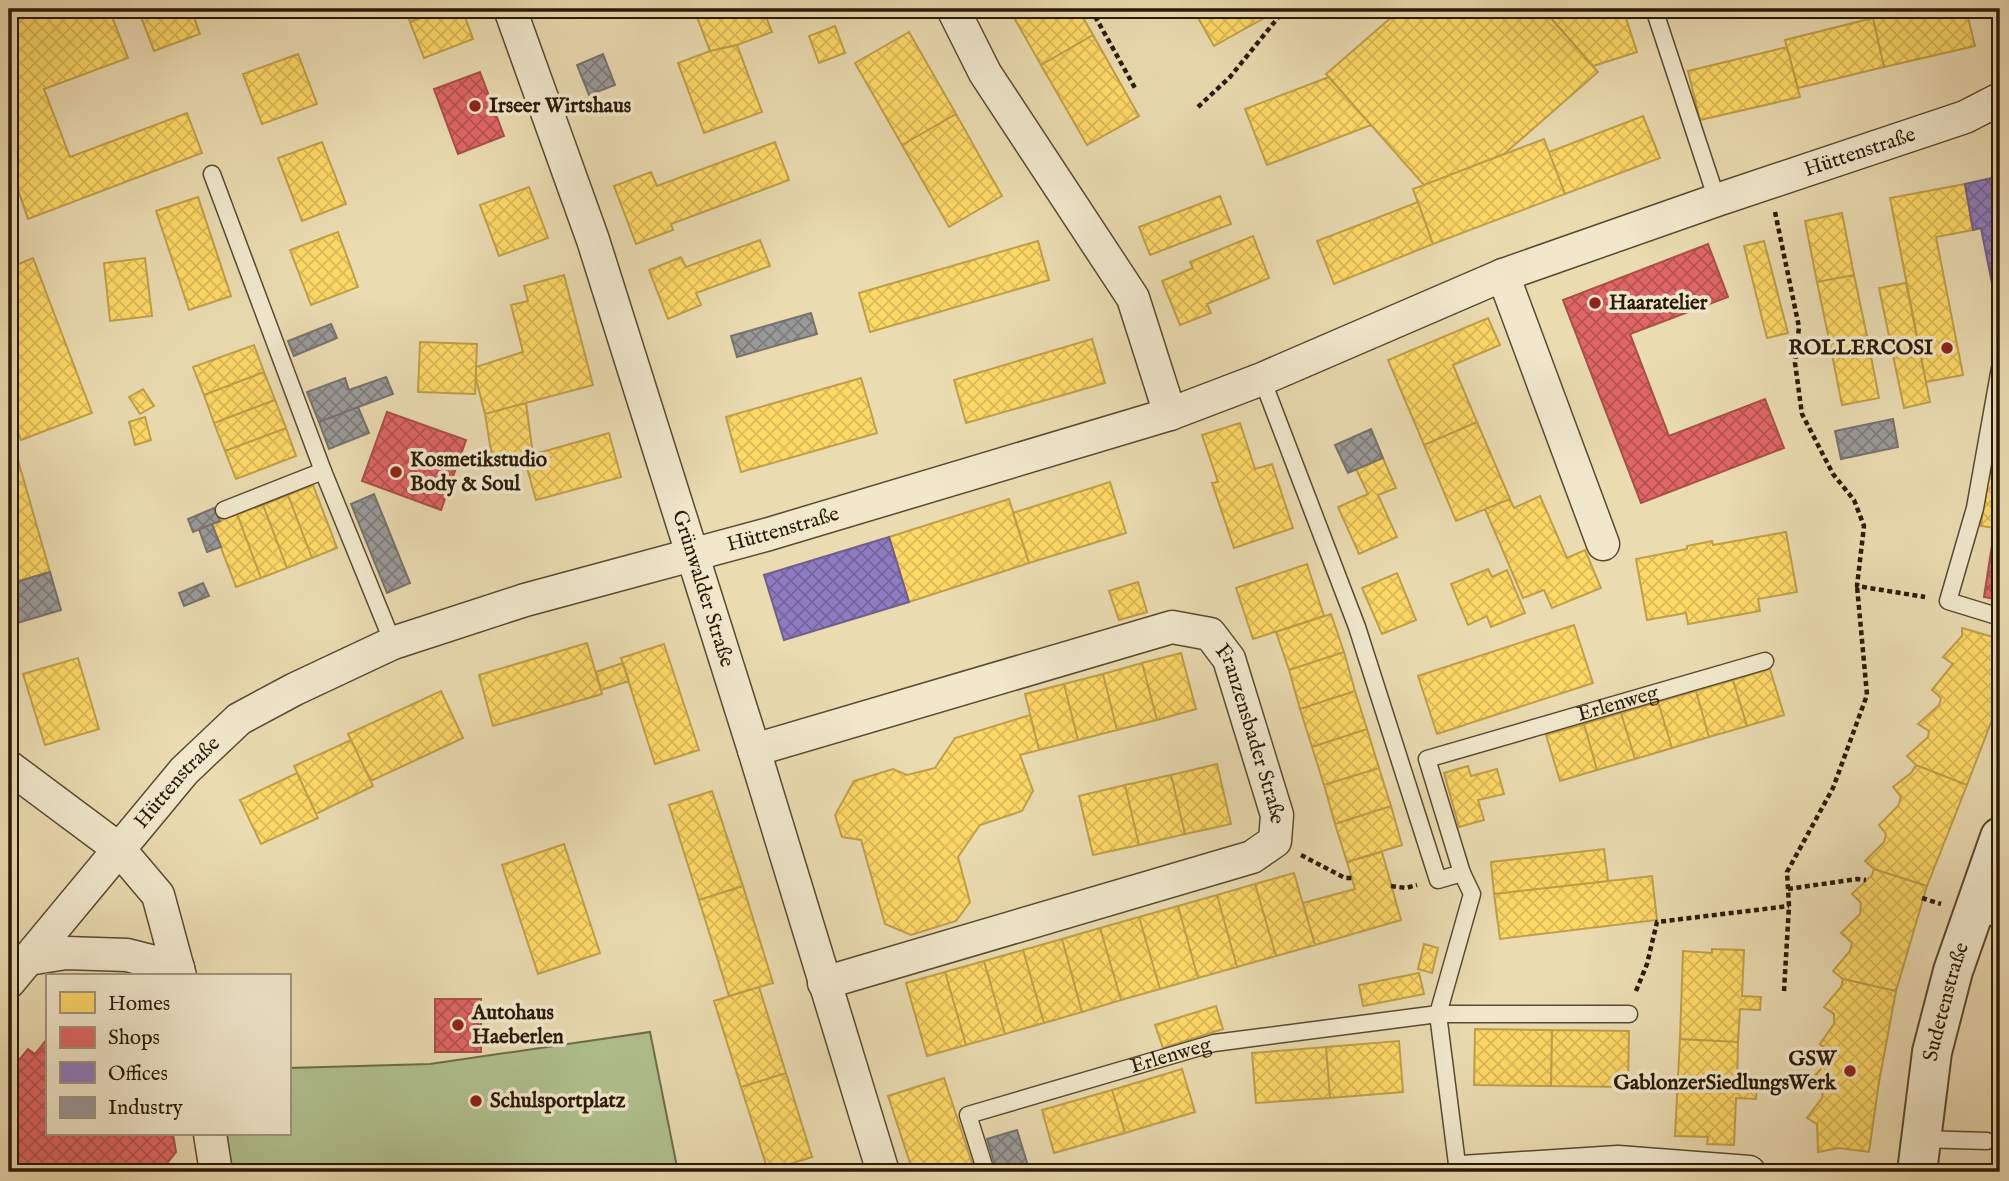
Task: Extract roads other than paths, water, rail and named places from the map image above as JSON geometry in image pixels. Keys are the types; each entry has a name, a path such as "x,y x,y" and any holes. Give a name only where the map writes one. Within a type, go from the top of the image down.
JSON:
{"street":[{"name":"Grünwalder Straße","path":"510,9 593,240 754,750 883,1172"},
{"path":"953,9 985,73 1133,298 1170,414"},
{"name":"Hüttenstraße","path":"19,970 184,771 239,719 295,689 393,643 525,600 692,556 1170,414 1262,379 1503,275 1965,117 2000,99"},
{"path":"1503,275 1603,544"},
{"name":"Franzensbader Straße","path":"754,750 1172,627 1210,634 1229,659 1277,815 1275,841 1252,857 824,983"},
{"path":"9,767 119,849 158,895 179,972"},
{"name":"Sudetenstraße","path":"1918,1155 1932,1052 1953,971 1987,916 2000,837"},
{"path":"19,970 66,953 127,955 179,972"},
{"path":"209,1136 216,1172"},
{"name":"Erlenweg","path":"1460,1172 1618,1162 1749,1172"}],"lane":[{"path":"1654,9 1717,200"},
{"path":"212,174 323,471 393,643"},
{"path":"2000,368 1975,508 1948,601 2000,617"},
{"path":"1262,379 1359,631 1438,880 1462,873"},
{"path":"224,510 323,471"},
{"name":"Erlenweg","path":"1460,1172 1438,1014 1472,894 1462,873 1427,759 1765,661"},
{"name":"Erlenweg","path":"986,1172 968,1115 1214,1043 1438,1014 1629,1014"},
{"path":"1918,1155 1987,1141"}],"place":[{"name":"Irseer Wirtshaus","path":"475,106"},
{"name":"Haaratelier","path":"1595,303"},
{"name":"ROLLERCOSI","path":"1947,348"},
{"name":"Kosmetikstudio Body & Soul","path":"396,472"},
{"name":"Autohaus Haeberlen","path":"458,1025"},
{"name":"GSW GablonzerSiedlungsWerk","path":"1850,1071"},
{"name":"Schulsportplatz","path":"476,1101"}]}
